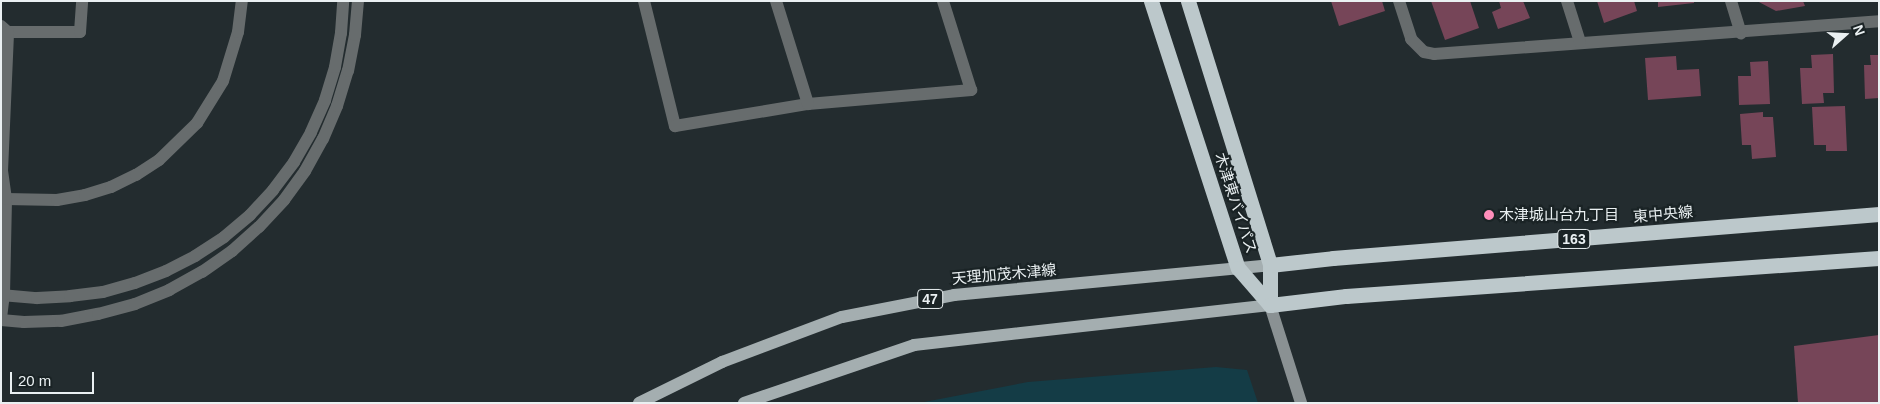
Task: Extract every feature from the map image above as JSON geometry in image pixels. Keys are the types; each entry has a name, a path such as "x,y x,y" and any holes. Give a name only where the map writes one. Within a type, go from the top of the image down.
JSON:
{"highway":[{"name":"木津東バイパス","path":"1152,1 1238,268 1270,305"},
{"name":"木津東バイパス","path":"1188,1 1270,265 1270,305"},
{"name":"東中央線","path":"1270,265 1333,258 1879,214"},
{"path":"1270,305 1346,296 1879,258"}],"main road":[{"name":"天理加茂木津線","path":"639,403 722,362 842,317 954,295 1270,265"},
{"path":"744,403 914,345 1270,305"}],"street":[{"path":"82,1 80,32 5,29 2,171 6,199 1,319 24,322 62,321 134,304 169,290 202,272 232,251 259,227 284,200 305,171 323,139 338,106 348,71 355,35 358,1"},
{"path":"6,199 57,200 84,195 119,183 159,160 197,124 223,80 232,57 238,32 242,1"},
{"path":"3,295 37,298 70,296 103,292 135,283 166,271 195,256 224,237 250,215 274,190 294,162 315,124 335,67 344,1"},
{"path":"644,1 675,126 808,104 971,90 943,1"},
{"path":"776,1 808,104"},
{"path":"1399,1 1411,39 1424,52 1434,54 1879,21"},
{"path":"1567,1 1580,42"},
{"path":"1732,1 1741,32"},
{"path":"1270,305 1301,403"}],"shaded area":[{"path":"1216,367 1247,370 1258,403 919,403 1028,382"}],"building":[{"path":"1331,1 1382,1 1385,11 1339,26"},
{"path":"1431,1 1470,1 1479,28 1445,40"},
{"path":"1499,1 1523,1 1530,18 1498,29 1492,12 1501,8"},
{"path":"1597,1 1634,1 1637,11 1604,23"},
{"path":"1658,1 1694,1 1694,3 1658,7"},
{"path":"1757,1 1803,1 1805,6 1776,11"},
{"path":"1833,54 1834,93 1823,93 1824,103 1802,104 1800,68 1812,68 1811,55"},
{"path":"1870,55 1879,55 1879,98 1865,99 1864,65 1871,65"},
{"path":"1676,56 1677,70 1699,69 1701,96 1648,100 1645,58"},
{"path":"1768,61 1770,104 1739,105 1738,76 1751,76 1750,62"},
{"path":"1845,106 1847,151 1826,151 1826,145 1814,145 1812,107"},
{"path":"1763,112 1763,117 1773,117 1776,157 1752,159 1751,145 1742,145 1740,114"},
{"path":"1879,335 1879,403 1798,403 1794,346"}],"place":[{"name":"木津城山台九丁目","path":"1489,215"}]}
